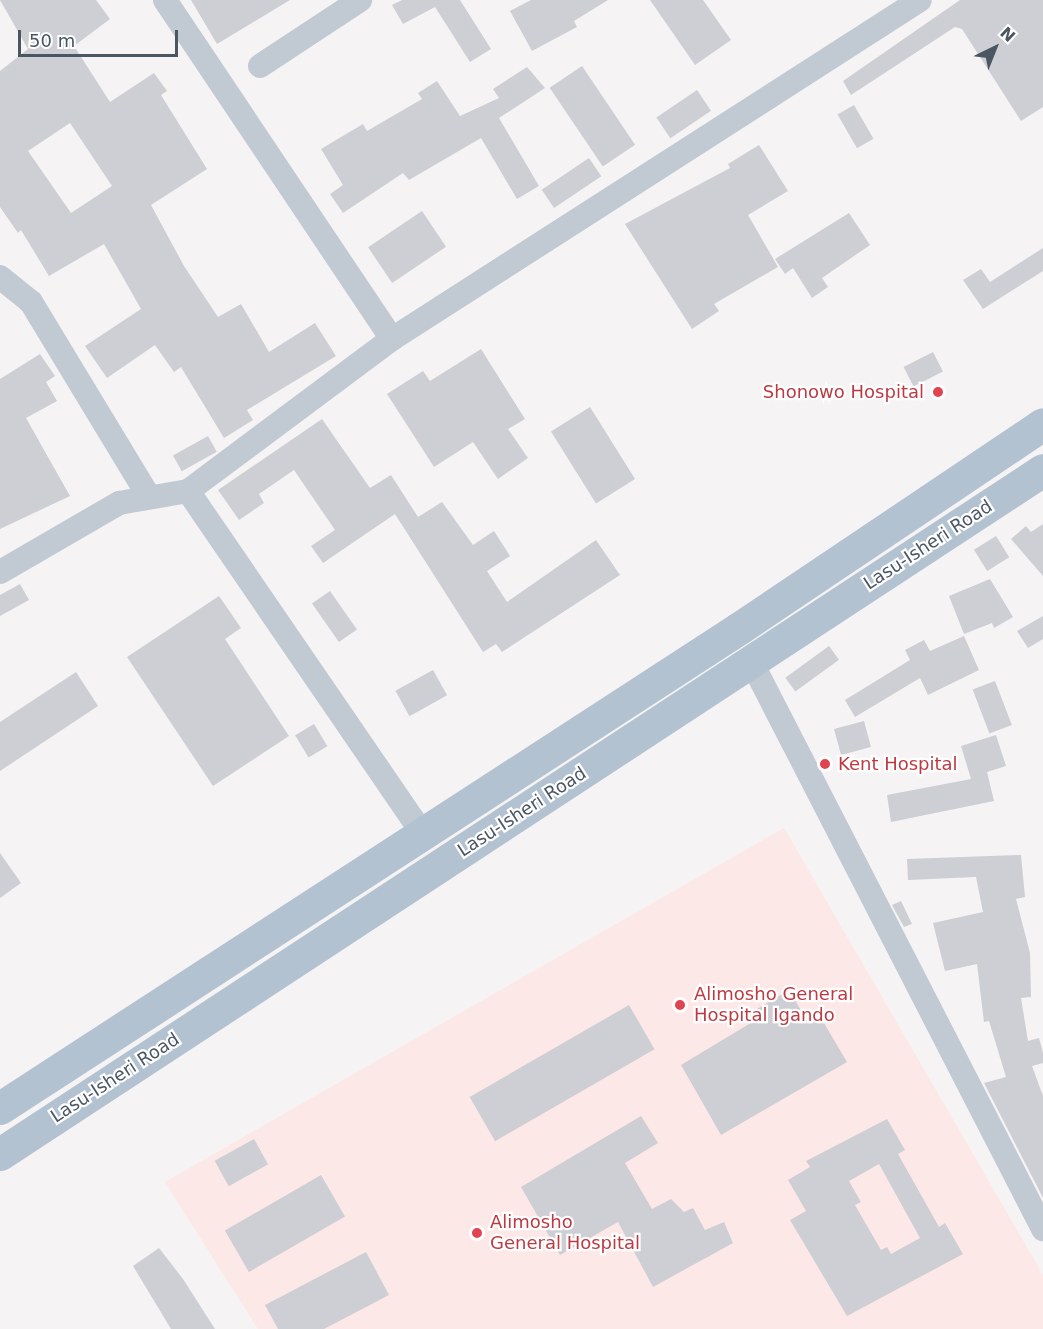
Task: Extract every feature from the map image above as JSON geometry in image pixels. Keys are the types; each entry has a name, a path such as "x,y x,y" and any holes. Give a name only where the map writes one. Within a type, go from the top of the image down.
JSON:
{"main road":[{"name":"Lasu-Isheri Road","path":"0,1108 423,834 1043,424"},
{"name":"Lasu-Isheri Road","path":"0,1154 1043,470"}],"street":[{"path":"165,0 392,339"},
{"path":"260,66 360,0"},
{"path":"0,572 119,503 188,491 392,339 920,0"},
{"path":"0,278 31,302 149,497"},
{"path":"188,491 423,834"},
{"path":"751,661 1043,1229"}],"shaded area":[{"name":"Alimosho General Hospital Igando","path":"784,828 1043,1275 1043,1329 258,1329 165,1182"}],"building":[{"path":"0,0 96,0 110,19 74,46 110,102 154,73 167,91 161,95 207,169 151,205 184,266 218,317 241,304 269,352 315,323 336,356 247,410 253,420 224,438 181,367 174,372 155,345 107,378 85,346 141,309 104,244 49,276 21,230 18,233 0,207 0,71 28,49","holes":["70,123 112,186 71,213 28,151"]},
{"path":"191,0 290,0 217,44"},
{"path":"402,0 460,0 491,49 470,62 435,7 403,24 392,5"},
{"path":"531,0 608,0 574,21 577,27 532,51 510,11"},
{"path":"650,0 703,0 731,40 695,65"},
{"path":"960,0 1043,0 1043,107 1021,121 962,29 955,27 851,95 843,81"},
{"path":"582,66 635,145 603,167 550,88"},
{"path":"527,67 545,88 499,118 539,186 517,199 481,138 409,180 403,173 343,213 330,194 343,185 321,149 363,124 367,131 422,99 418,93 437,81 460,116 499,98 493,89"},
{"path":"697,90 711,111 670,138 656,117"},
{"path":"854,105 874,139 857,148 838,114"},
{"path":"759,145 788,191 748,215 778,267 714,304 719,311 692,329 625,224 730,168 728,164"},
{"path":"589,158 601,176 554,208 542,190"},
{"path":"422,211 446,247 392,283 368,247"},
{"path":"849,213 870,245 822,278 828,287 812,298 793,268 785,274 775,259"},
{"path":"1043,248 1043,271 983,309 963,280 981,269 990,282"},
{"path":"481,349 525,419 508,429 528,458 498,479 473,442 434,467 387,394 423,371 430,381"},
{"path":"933,352 943,372 914,387 904,367"},
{"path":"40,354 55,376 46,382 57,401 26,418 70,496 0,529 0,379"},
{"path":"590,407 635,479 596,503 551,431"},
{"path":"322,419 370,488 391,475 418,517 442,502 473,545 494,531 510,556 487,571 507,602 596,540 620,575 502,652 496,644 483,652 395,514 323,563 311,546 335,530 294,470 259,494 264,503 239,520 218,490"},
{"path":"208,436 217,452 182,471 173,455"},
{"path":"1043,524 1043,576 1011,539 1026,526 1031,532"},
{"path":"996,536 1009,557 987,571 974,550"},
{"path":"990,579 1013,617 994,628 992,623 964,634 949,596"},
{"path":"20,584 29,600 0,616 0,595"},
{"path":"330,591 357,630 339,642 312,604"},
{"path":"219,596 241,628 225,639 289,736 213,786 127,657"},
{"path":"1043,616 1043,639 1028,648 1017,631"},
{"path":"964,636 979,670 928,695 920,678 855,717 845,700 910,660 905,650 924,640 930,651"},
{"path":"829,646 839,660 795,691 785,678"},
{"path":"433,670 447,695 409,716 395,691"},
{"path":"76,672 98,706 0,771 0,722"},
{"path":"995,681 1012,725 989,733 973,690"},
{"path":"864,721 871,747 841,755 834,729"},
{"path":"314,724 327,746 309,758 295,735"},
{"path":"996,735 1006,766 987,772 994,801 891,822 887,795 971,779 961,746"},
{"path":"0,853 21,883 0,898"},
{"path":"1021,855 1025,897 1016,899 1030,953 1031,997 1021,998 1028,1041 1039,1038 1043,1053 1043,1063 1032,1066 1043,1096 1043,1198 984,1083 1006,1077 989,1021 984,1022 977,964 945,971 933,923 983,912 976,877 908,880 907,859"},
{"path":"901,901 912,924 904,927 892,905"},
{"path":"789,990 809,1024 821,1018 847,1062 721,1135 681,1065 759,1018 755,1010"},
{"path":"629,1005 654,1049 495,1141 470,1097"},
{"path":"641,1116 658,1143 625,1163 652,1209 671,1199 684,1212 693,1208 705,1230 724,1222 733,1243 653,1287 618,1222 560,1255 521,1187"},
{"path":"887,1119 905,1150 898,1154 939,1227 945,1223 963,1254 847,1316 790,1220 806,1211 788,1180 810,1167 806,1161","holes":["879,1164 920,1238 891,1254 887,1247 881,1250 855,1205 861,1202 849,1181"]},
{"path":"254,1139 268,1164 229,1186 215,1161"},
{"path":"321,1175 345,1217 249,1272 225,1230"},
{"path":"159,1248 183,1279 215,1329 171,1329 133,1266"},
{"path":"366,1252 389,1295 324,1329 278,1329 265,1305"}],"place":[{"name":"Shonowo Hospital","path":"938,392"},
{"name":"Kent Hospital","path":"825,764"},
{"name":"Alimosho General Hospital Igando","path":"680,1005"},
{"name":"Alimosho General Hospital","path":"477,1233"}]}
